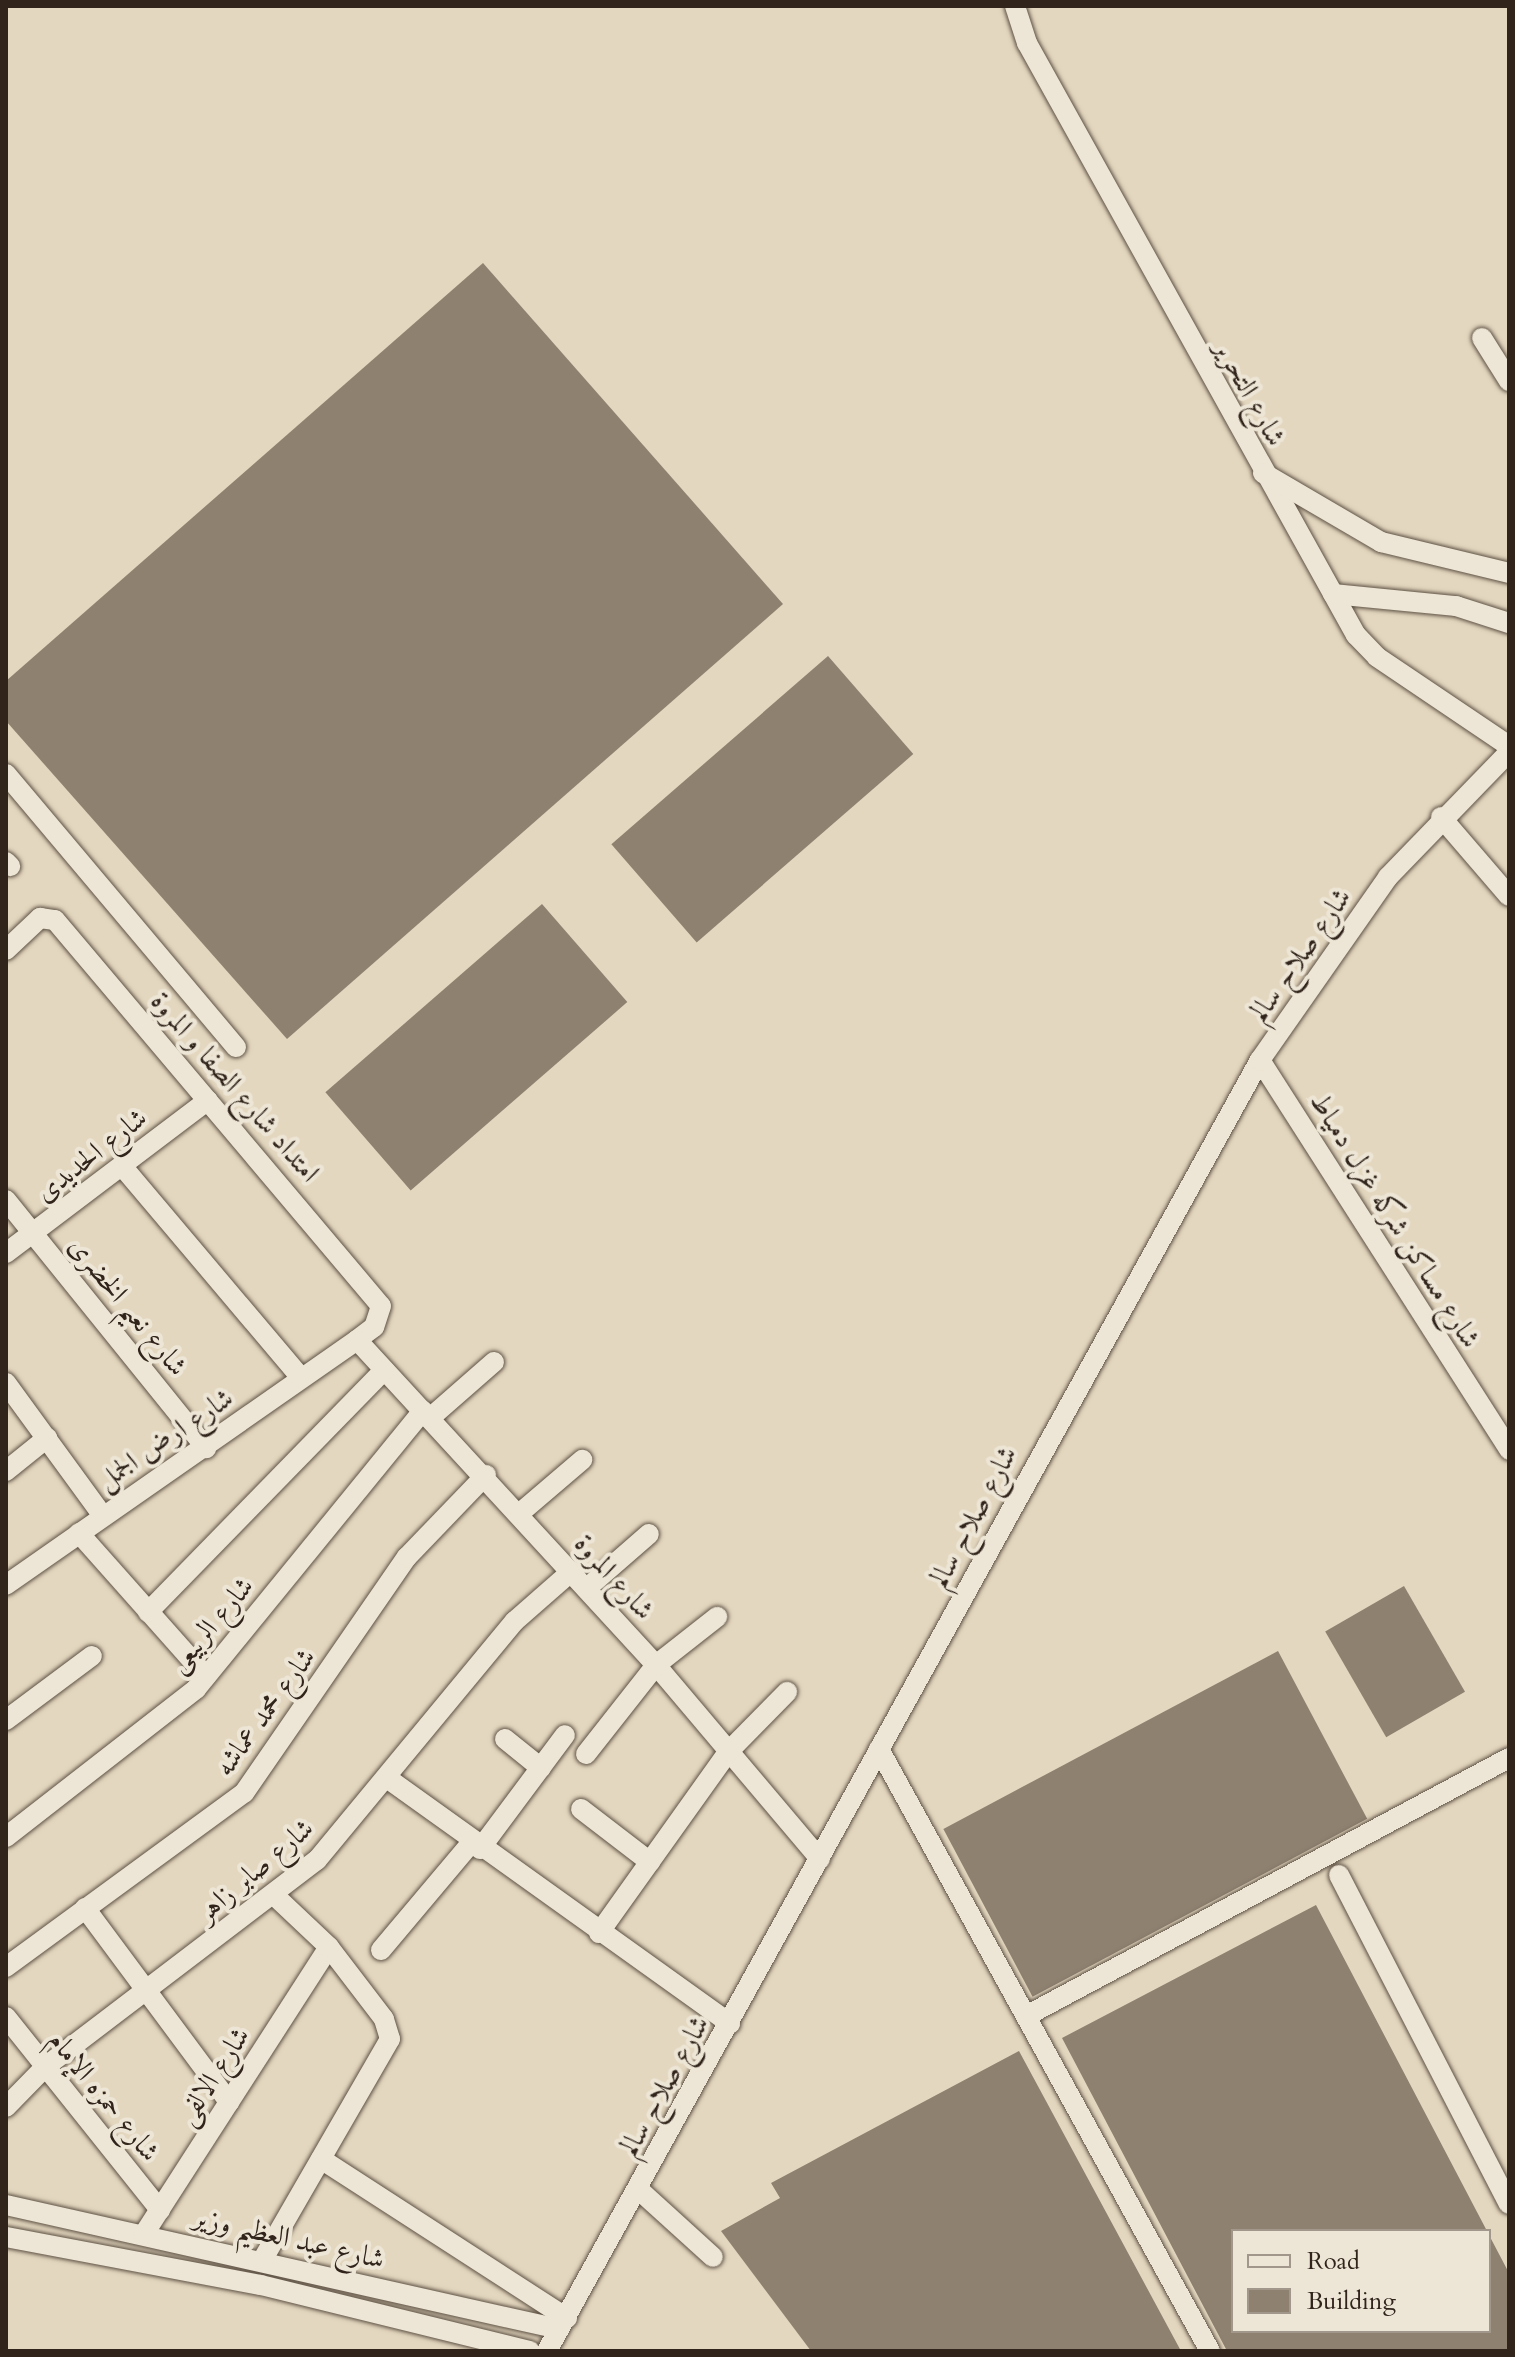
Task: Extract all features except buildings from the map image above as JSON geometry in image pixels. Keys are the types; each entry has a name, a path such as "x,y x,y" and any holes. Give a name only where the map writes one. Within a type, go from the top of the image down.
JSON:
{"street":[{"name":"شارع التحرير","path":"1015,6 1027,43 1261,471 1333,594 1377,657 1509,746"},
{"path":"1482,338 1509,381"},
{"path":"1261,471 1381,542 1509,573"},
{"path":"1333,594 1456,606 1509,623"},
{"name":"شارع صلاح سالم","path":"547,2351 1260,1060 1388,877 1441,817 1509,752"},
{"path":"6,774 236,1047"},
{"path":"1441,817 1509,896"},
{"name":"امتداد شارع الصفا و المروة","path":"6,950 40,918 55,920 375,1293 380,1317 357,1340"},
{"name":"شارع مساكن شركه غزل دمياط","path":"1260,1060 1509,1450"},
{"name":"شارع الحديدى","path":"6,1253 208,1100"},
{"path":"122,1166 301,1378"},
{"name":"شارع نعيم الخضرى","path":"6,1200 206,1448"},
{"name":"شارع المروة","path":"357,1340 486,1475 656,1665 820,1859"},
{"name":"شارع ارض الجمل","path":"6,1585 357,1340"},
{"name":"شارع الربيعى","path":"6,1837 181,1704 426,1414 494,1362"},
{"path":"148,1612 384,1370"},
{"path":"6,1383 103,1516"},
{"path":"6,1471 47,1438"},
{"path":"520,1513 582,1460"},
{"name":"شارع محمد عماشه","path":"6,1967 244,1793 407,1557 486,1475"},
{"path":"79,1533 206,1676"},
{"path":"587,1588 649,1534"},
{"name":"شارع صابر زاهر","path":"6,2107 45,2067 275,1896 387,1778 515,1621 572,1571"},
{"path":"586,1754 656,1665 717,1617"},
{"path":"6,1720 92,1656"},
{"path":"599,1933 729,1751 787,1692"},
{"path":"381,1950 475,1846 565,1735"},
{"path":"505,1739 541,1768"},
{"path":"879,1749 1210,2351"},
{"path":"1026,2016 1509,1758"},
{"path":"387,1778 475,1846 730,2024"},
{"path":"581,1809 650,1862"},
{"path":"1339,1875 1509,2204"},
{"path":"263,2259 390,2039 384,2019 329,1947 275,1896"},
{"path":"85,1908 229,2102"},
{"name":"شارع الالفى","path":"144,2234 329,1947"},
{"name":"شارع حمزه الإمام","path":"6,2017 160,2210"},
{"path":"321,2159 563,2323"},
{"path":"638,2189 713,2257"},
{"name":"شارع عبد العظيم وزير","path":"6,2205 563,2323"},
{"path":"50,2246 61,2233 58,2215"},
{"path":"93,2256 88,2242 102,2225"},
{"name":"شارع عبد العظيم وزير","path":"6,2237 93,2256 261,2285 530,2351"}]}
